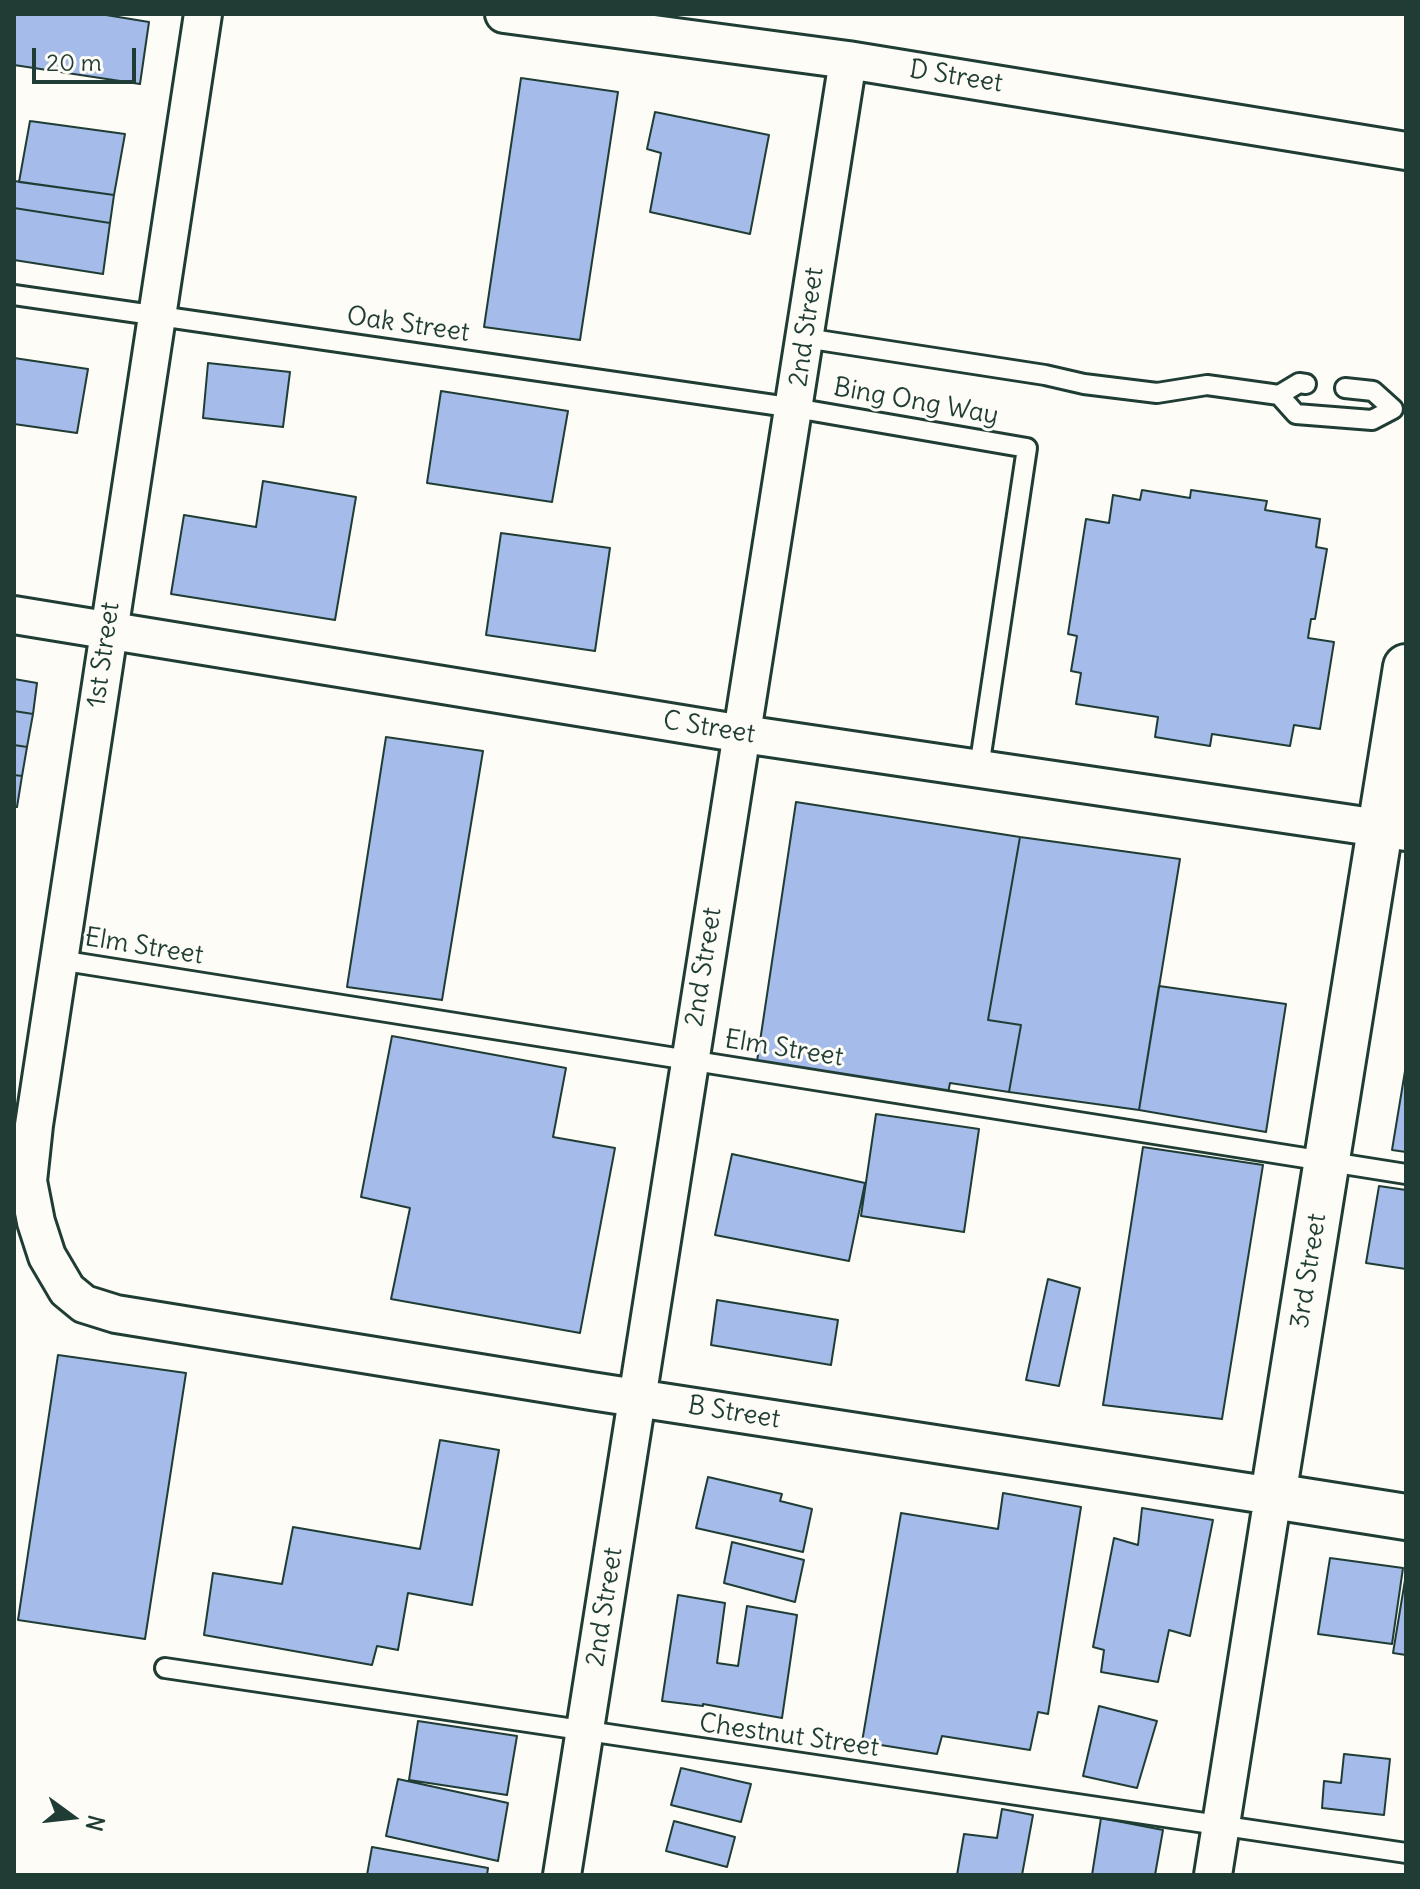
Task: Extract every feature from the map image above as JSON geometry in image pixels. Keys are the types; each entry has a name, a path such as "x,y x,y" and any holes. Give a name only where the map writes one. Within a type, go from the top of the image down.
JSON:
{"street":[{"name":"1st Street","path":"67,1290 47,1256 28,1181 107,630 203,14"},
{"name":"D Street","path":"504,14 848,60 1406,151"},
{"name":"2nd Street","path":"562,1875 848,60"},
{"name":"C Street","path":"14,615 743,734 1393,830"},
{"name":"3rd Street","path":"1213,1875 1327,1162 1393,830 1406,667"},
{"name":"B Street","path":"67,1290 84,1304 116,1314 1406,1517"}],"lane":[{"name":"Oak Street","path":"14,295 795,408"},
{"path":"805,338 1157,393 1207,385 1279,395 1299,383 1306,384"},
{"path":"1345,388 1373,391 1400,410"},
{"path":"1279,395 1296,414 1372,420 1400,410"},
{"name":"Bing Ong Way","path":"795,408 1027,448 979,768"},
{"name":"Elm Street","path":"59,960 1406,1174"},
{"name":"Chestnut Street","path":"165,1668 1406,1853"}],"building":[{"path":"14,14 100,14 149,22 140,84 14,65"},
{"path":"521,78 618,92 580,340 484,327"},
{"path":"655,112 769,135 750,234 650,212 661,153 647,149"},
{"path":"30,121 125,134 114,195 19,182"},
{"path":"14,181 114,195 110,223 14,208"},
{"path":"14,208 110,223 103,274 14,260"},
{"path":"14,358 88,369 77,433 14,424"},
{"path":"208,363 290,372 283,427 203,418"},
{"path":"441,391 568,411 552,502 427,483"},
{"path":"263,481 356,497 335,620 171,594 184,515 256,527"},
{"path":"1142,490 1190,498 1191,490 1267,501 1265,510 1320,519 1316,547 1327,549 1315,619 1311,619 1308,638 1334,642 1320,729 1294,725 1290,746 1212,734 1210,746 1155,737 1158,717 1076,704 1081,673 1071,671 1077,636 1068,634 1086,519 1109,523 1113,495 1140,500"},
{"path":"501,533 610,548 595,651 486,635"},
{"path":"14,679 37,683 33,714 14,711"},
{"path":"14,711 33,714 27,747 14,745"},
{"path":"386,737 483,751 442,1000 347,987"},
{"path":"14,745 27,747 22,776 14,775"},
{"path":"14,775 22,776 17,807 14,807"},
{"path":"796,802 1020,837 988,1020 1021,1025 1009,1092 950,1083 947,1098 756,1068"},
{"path":"1020,837 1180,859 1139,1110 1009,1092 1021,1025 988,1020"},
{"path":"1159,986 1286,1004 1266,1132 1139,1110"},
{"path":"392,1036 566,1068 553,1137 615,1148 580,1333 391,1299 410,1208 361,1197"},
{"path":"1406,1065 1406,1152 1392,1150"},
{"path":"876,1114 979,1129 964,1232 861,1216"},
{"path":"1143,1147 1263,1165 1222,1419 1103,1405"},
{"path":"732,1154 865,1183 849,1261 715,1235"},
{"path":"1379,1186 1406,1190 1406,1269 1366,1263"},
{"path":"1048,1279 1080,1288 1059,1386 1026,1380"},
{"path":"717,1300 838,1320 831,1365 711,1345"},
{"path":"58,1355 186,1373 145,1639 18,1620"},
{"path":"440,1440 499,1450 472,1605 408,1593 398,1650 377,1646 372,1665 204,1635 213,1573 282,1584 293,1527 420,1549"},
{"path":"708,1477 782,1494 780,1501 812,1509 803,1552 696,1528"},
{"path":"1003,1493 1081,1507 1048,1714 1038,1712 1030,1750 942,1736 937,1754 862,1742 901,1513 998,1529"},
{"path":"1142,1508 1213,1520 1190,1636 1169,1630 1158,1682 1101,1672 1104,1650 1093,1647 1114,1538 1138,1545"},
{"path":"732,1542 804,1560 795,1602 724,1583"},
{"path":"1330,1558 1403,1568 1392,1644 1318,1634"},
{"path":"1406,1580 1406,1655 1393,1653"},
{"path":"678,1595 725,1603 717,1663 738,1666 747,1606 797,1615 782,1718 703,1704 662,1701"},
{"path":"1099,1706 1157,1721 1137,1788 1083,1776"},
{"path":"418,1721 517,1736 507,1795 409,1780"},
{"path":"1344,1754 1390,1759 1384,1815 1322,1808 1324,1781 1341,1783"},
{"path":"681,1768 751,1784 741,1822 671,1805"},
{"path":"398,1779 508,1803 498,1861 386,1836"},
{"path":"1002,1809 1033,1815 1022,1875 957,1875 964,1834 997,1838"},
{"path":"1101,1818 1163,1830 1155,1875 1092,1875"},
{"path":"674,1821 735,1837 727,1867 666,1851"},
{"path":"372,1847 488,1868 487,1875 367,1875"}]}
